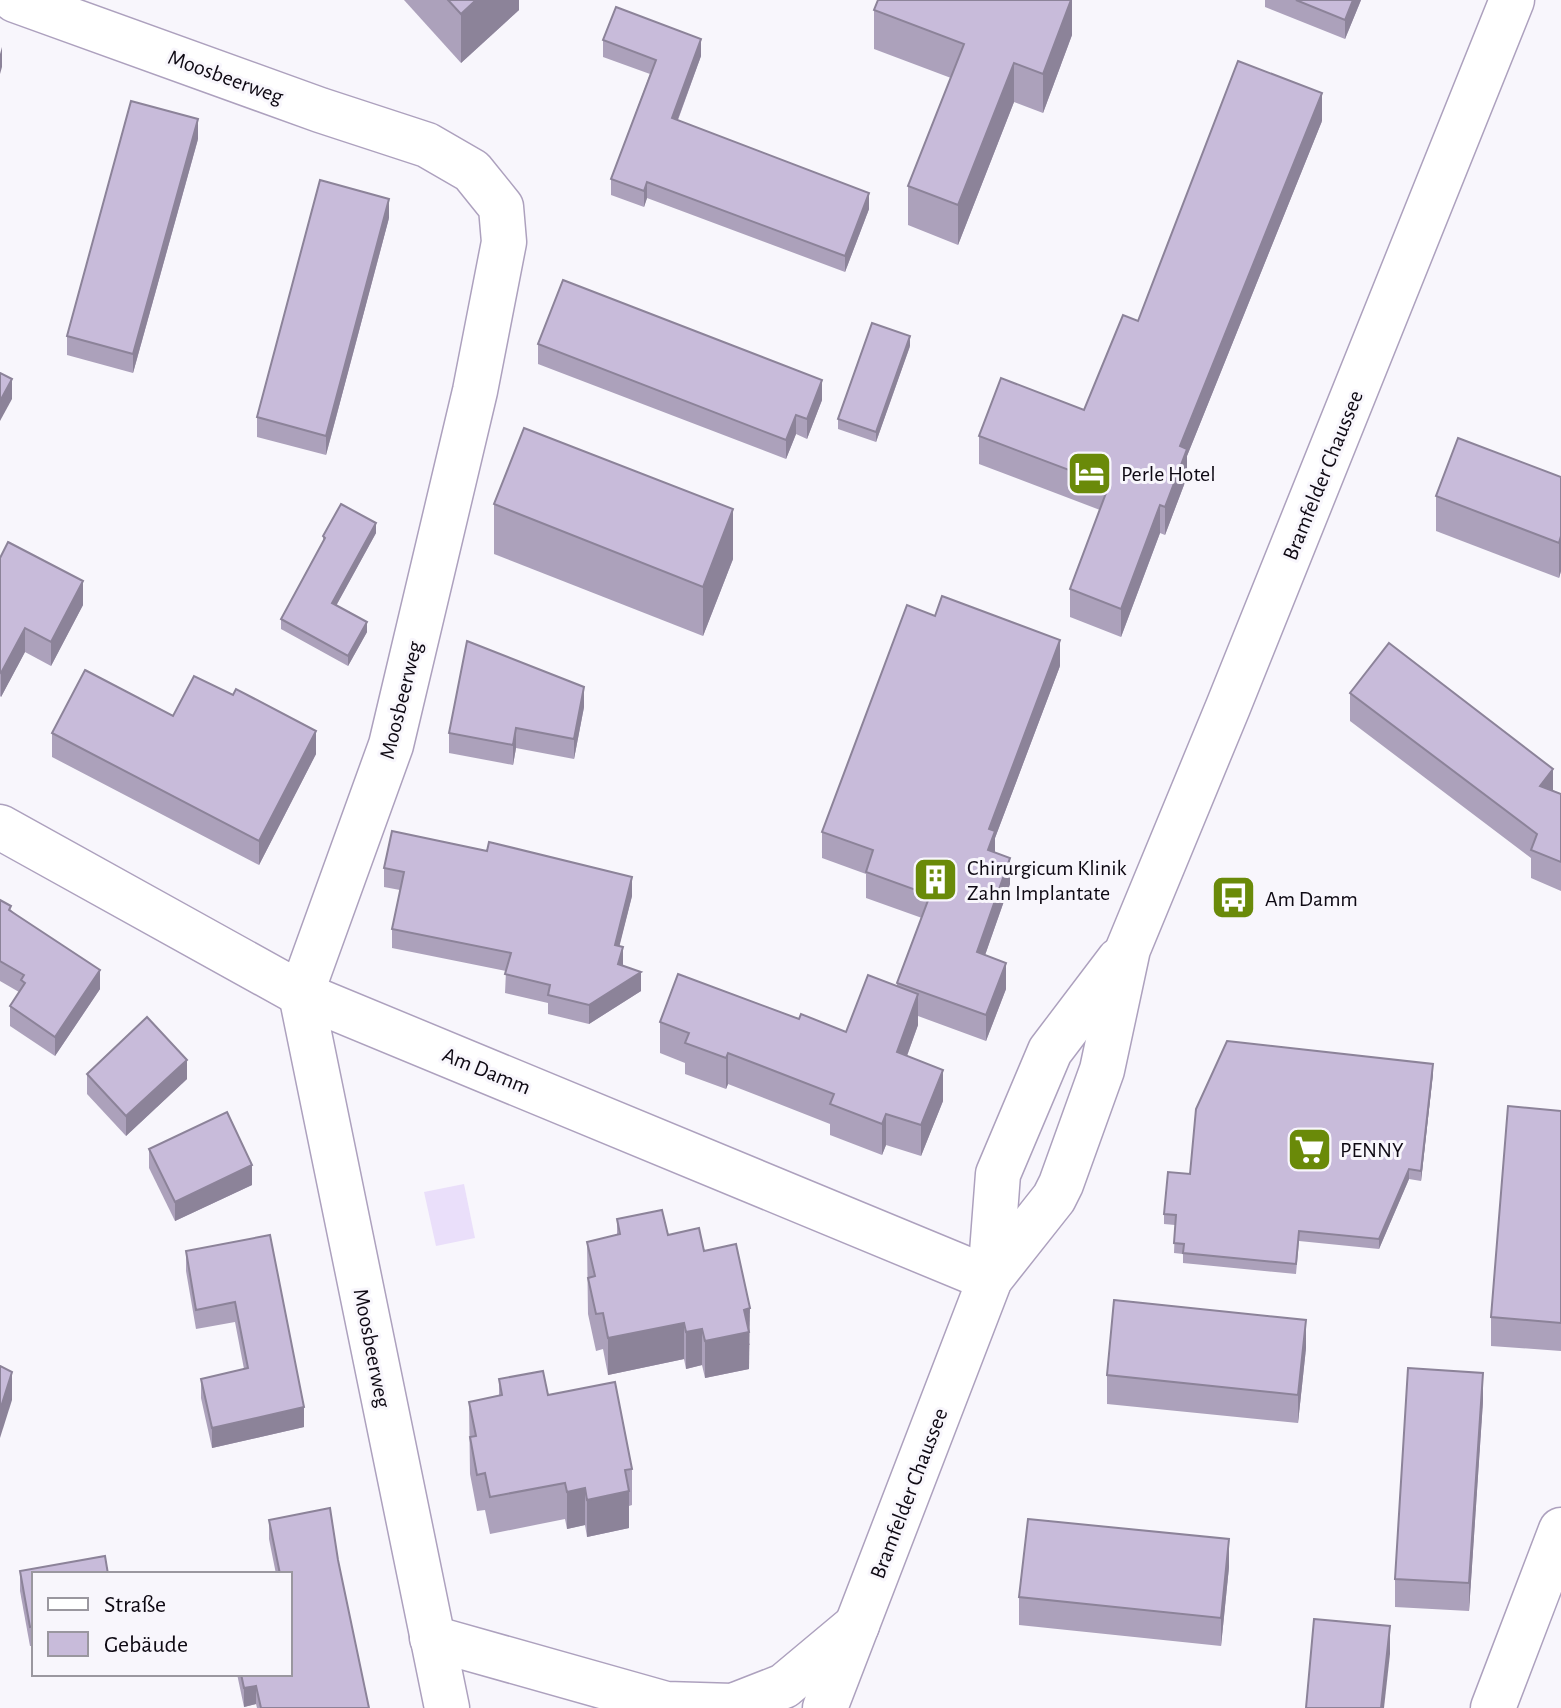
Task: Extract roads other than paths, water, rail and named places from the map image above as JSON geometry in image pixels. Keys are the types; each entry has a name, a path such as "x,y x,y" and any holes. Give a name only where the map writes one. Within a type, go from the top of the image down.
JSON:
{"street":[{"name":"Moosbeerweg","path":"15,0 320,110 427,145 472,171 501,207 504,242 475,391 391,745 301,994 447,1708"},
{"name":"Bramfelder Chaussee","path":"990,1279 1054,1198 1061,1184 1102,1070 1128,949 1512,0"},
{"name":"Am Damm","path":"0,827 301,994 990,1279"},
{"name":"Bramfelder Chaussee","path":"825,1708 990,1279 998,1174 1050,1051 1128,949"},
{"path":"1493,1708 1561,1530"},
{"path":"432,1638 666,1704 733,1706 784,1686 857,1625"}],"place":[{"name":"Perle Hotel","path":"1090,473"},
{"name":"Chirurgicum Klinik Zahn Implantate","path":"936,880"},
{"name":"Am Damm","path":"1234,898"},
{"name":"PENNY","path":"1309,1149"}]}
